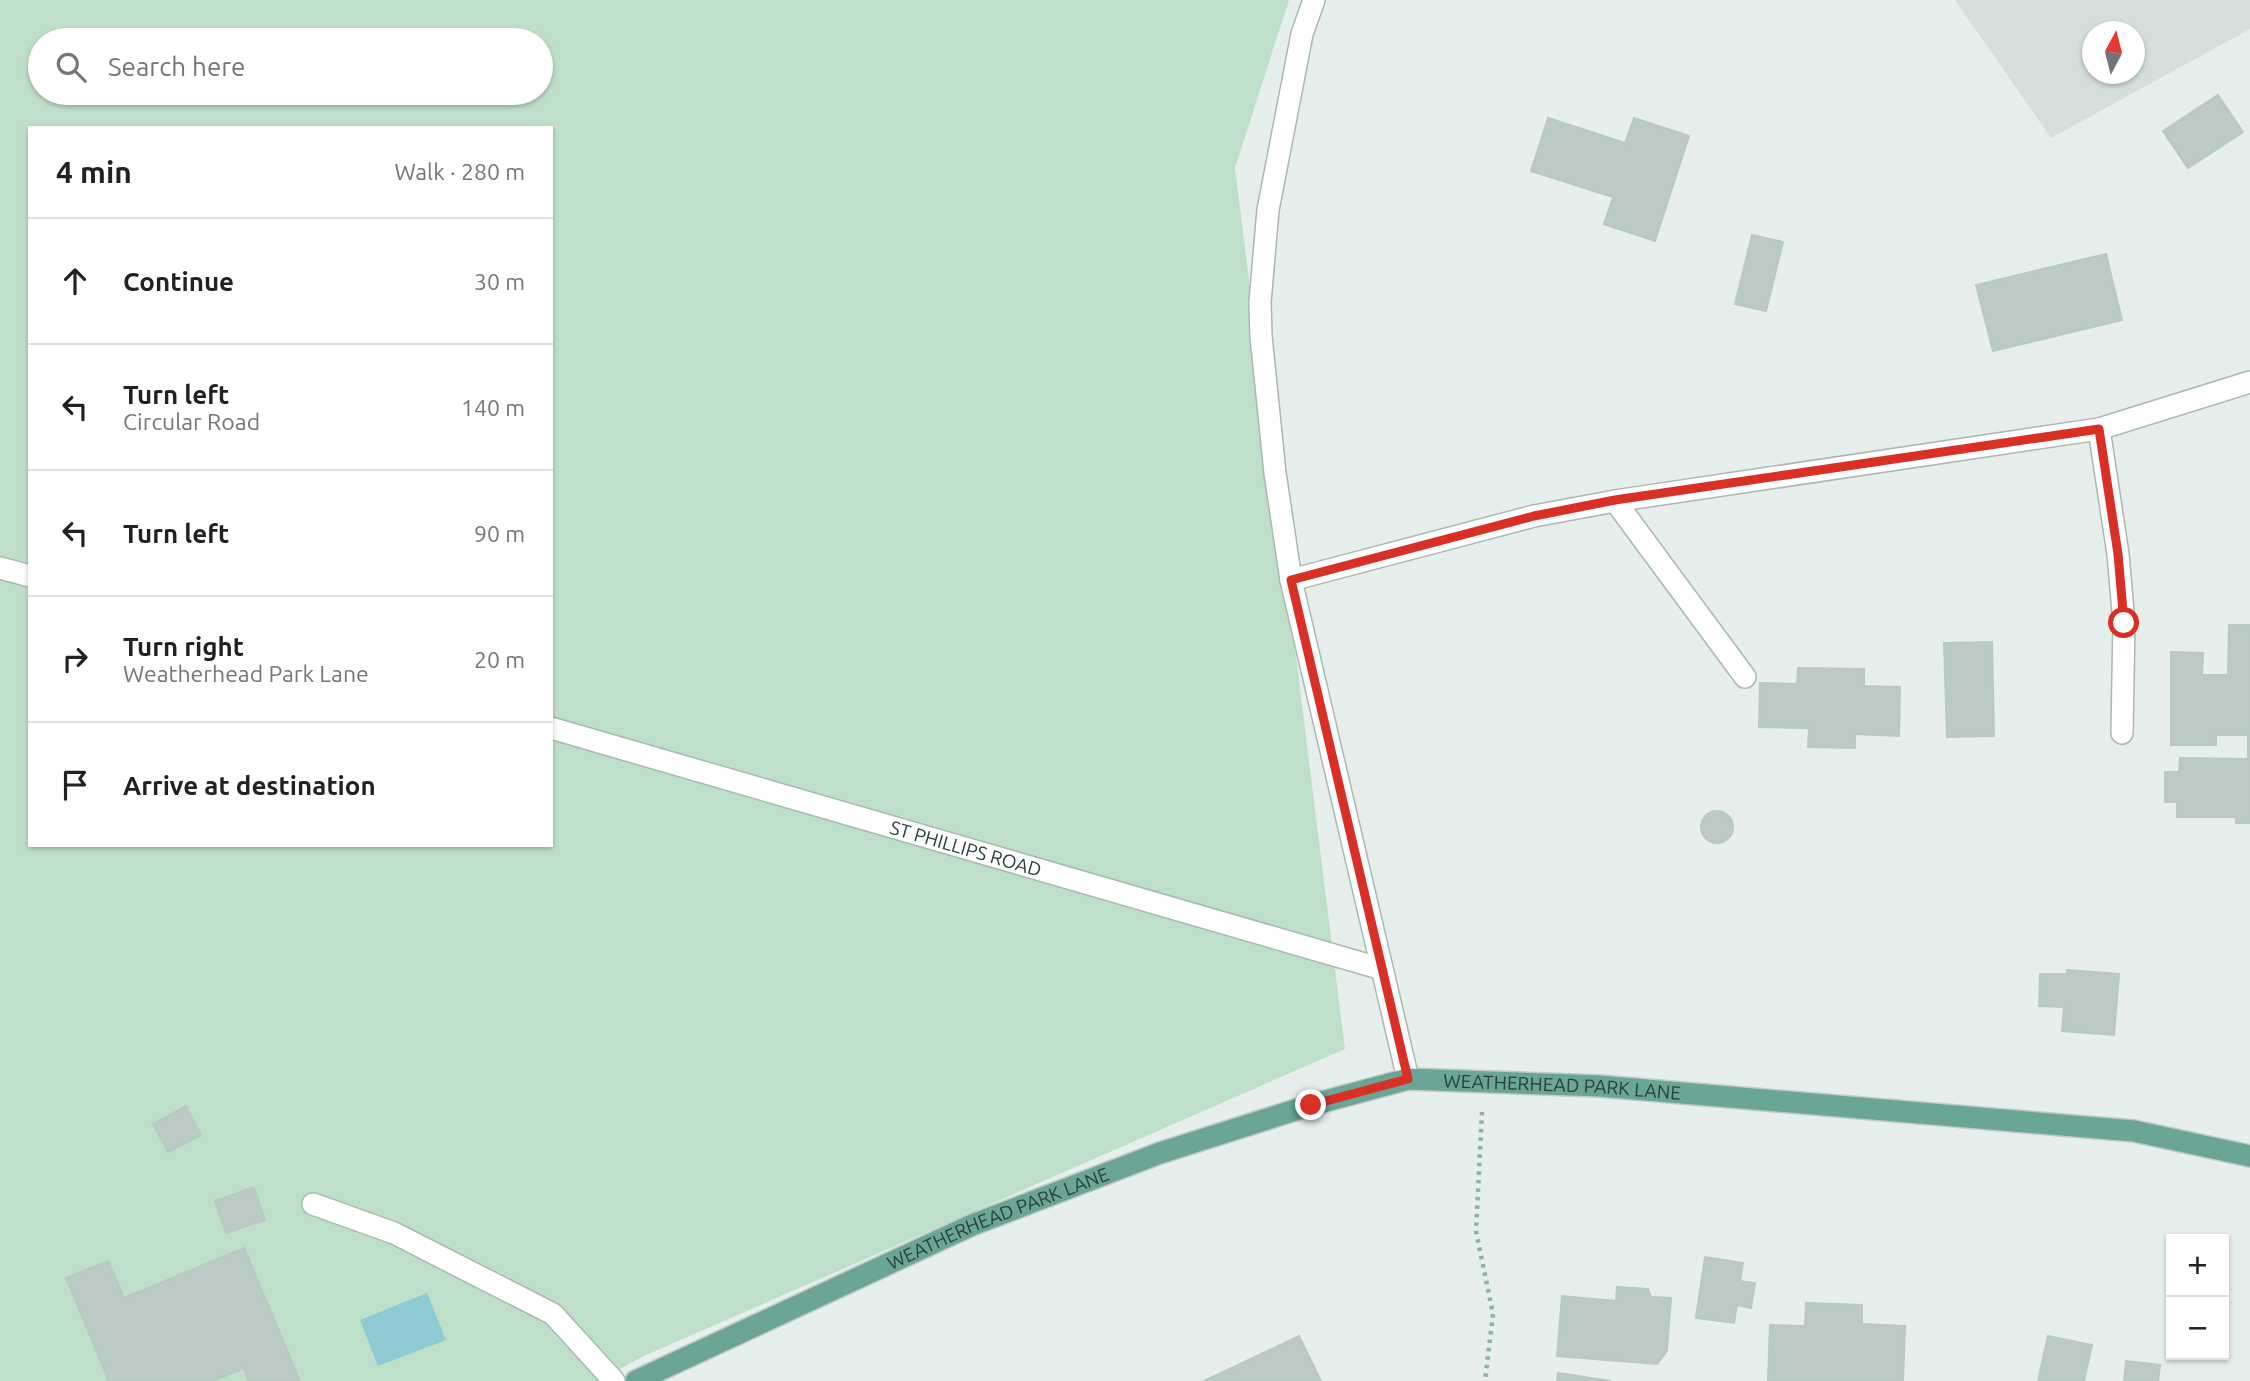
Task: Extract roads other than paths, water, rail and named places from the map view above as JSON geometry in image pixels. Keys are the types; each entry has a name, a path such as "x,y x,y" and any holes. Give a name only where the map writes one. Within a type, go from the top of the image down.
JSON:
{"main road":[{"name":"WEATHERHEAD PARK LANE","path":"636,1381 972,1225 1160,1153 1311,1105 1408,1079 1599,1086 2134,1131 2250,1156"}],"street":[{"path":"1314,0 1303,34 1268,210 1260,302 1275,473 1291,580 1408,1079"},
{"path":"1291,580 1534,516 1615,500 2099,429 2250,382"},
{"path":"2099,429 2121,582 2124,623 2122,733"},
{"path":"1615,500 1745,677"},
{"path":"0,568 28,575"},
{"name":"ST PHILLIPS ROAD","path":"553,729 1382,969"},
{"path":"313,1204 394,1233 553,1314 614,1381"}],"water":[{"path":"427,1293 446,1340 378,1366 360,1320"}]}
